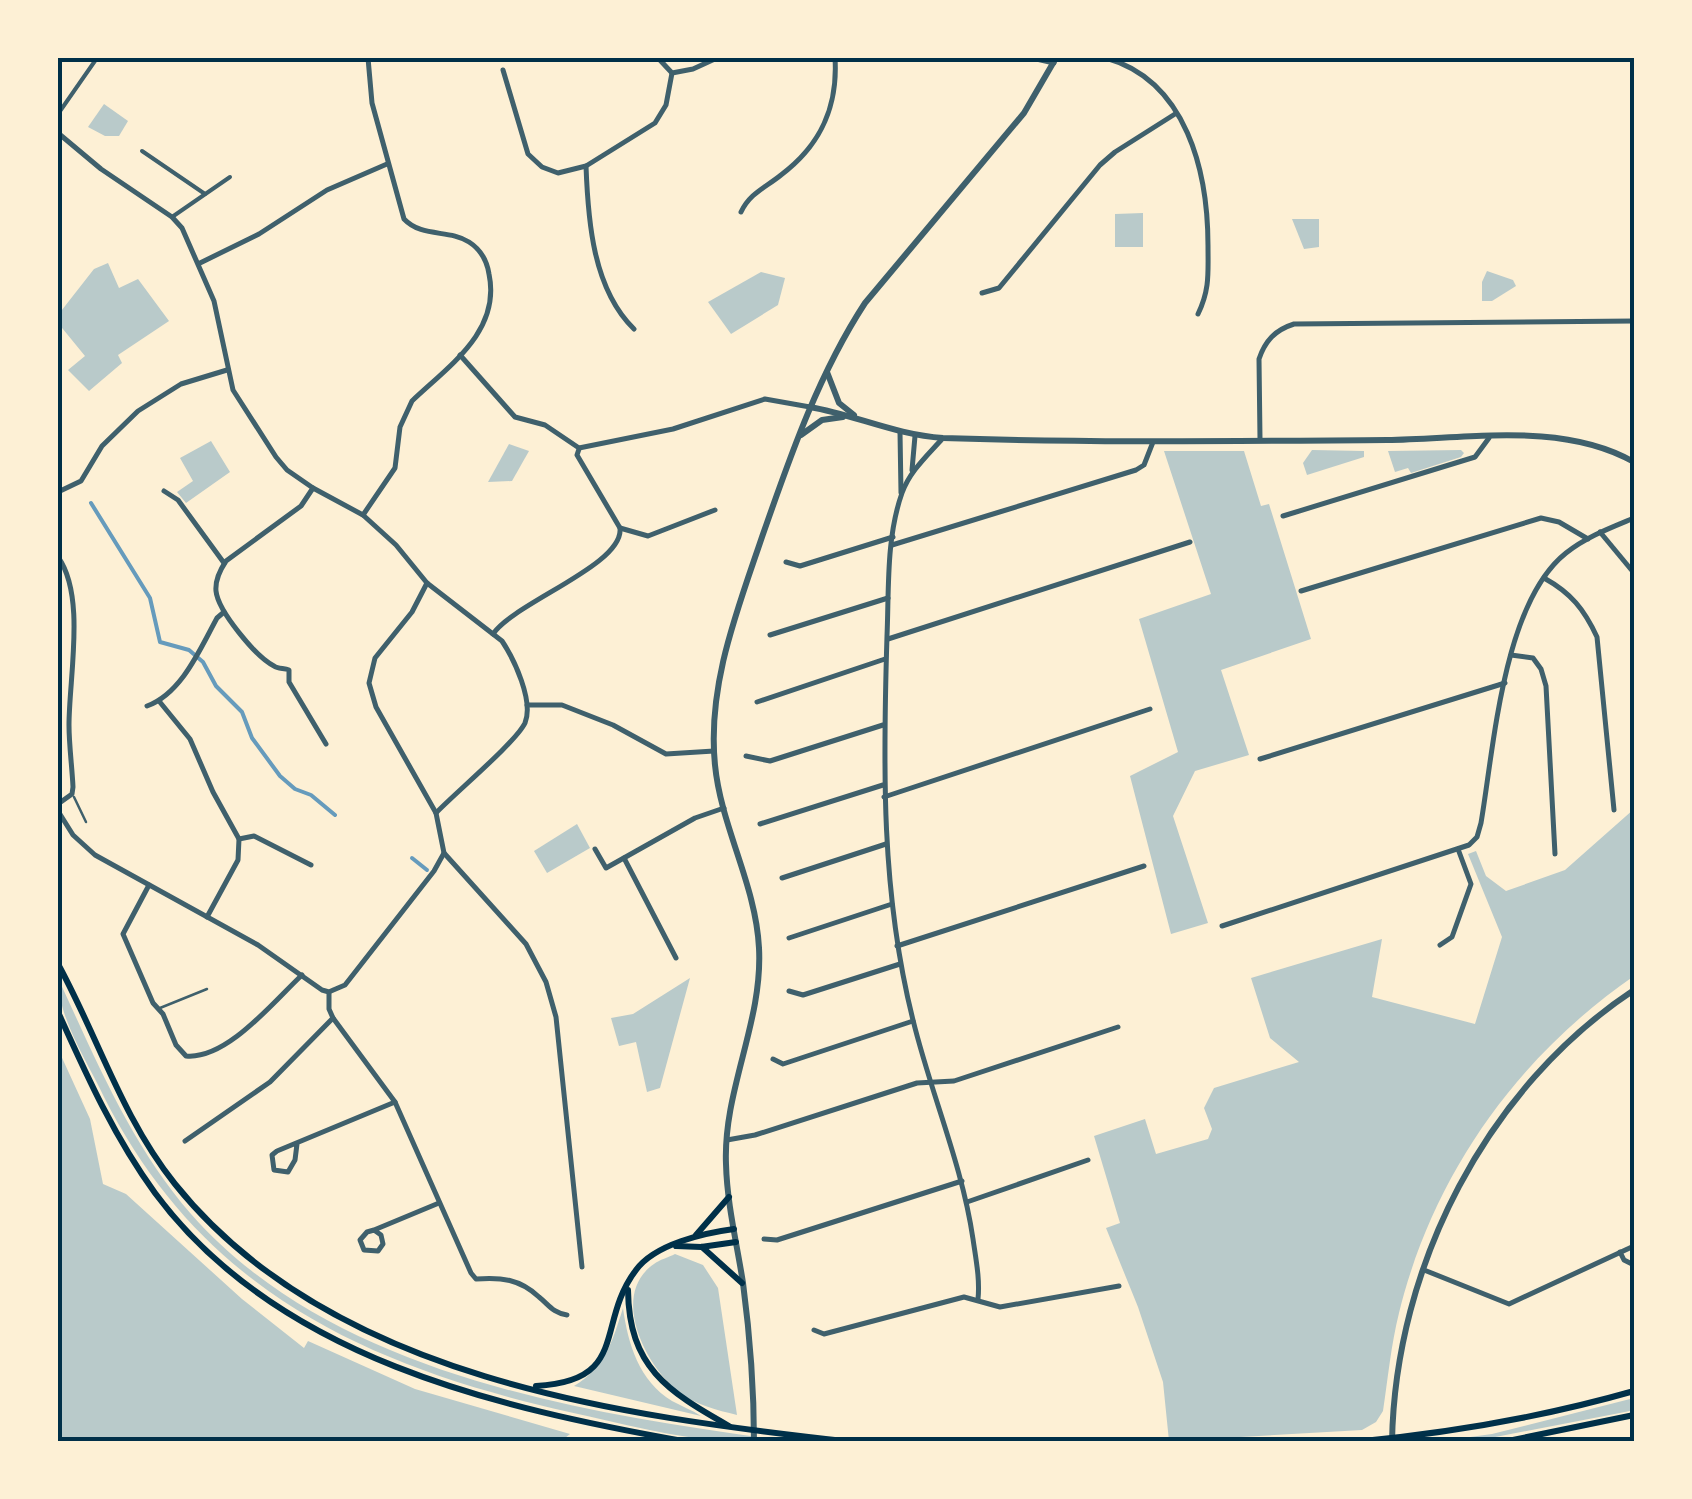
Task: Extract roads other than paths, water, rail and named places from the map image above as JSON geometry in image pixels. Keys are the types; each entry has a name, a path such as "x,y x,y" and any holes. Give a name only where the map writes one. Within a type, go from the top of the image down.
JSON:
{"main road":[{"path":"58,964 138,1130 174,1184 227,1240 285,1285 364,1330 458,1367 526,1386 636,1412 735,1429 853,1442"},
{"path":"58,1012 108,1120 157,1196 212,1254 272,1302 344,1344 430,1380 559,1416 688,1442"},
{"path":"696,1236 729,1197"},
{"path":"526,1386 570,1382 598,1363 608,1346 618,1304 636,1269 652,1255 696,1236 734,1228"},
{"path":"675,1246 736,1242"},
{"path":"701,1246 742,1283"},
{"path":"628,1285 628,1314 638,1351 655,1375 676,1396 735,1429"},
{"path":"1354,1442 1392,1440 1524,1417 1634,1391"},
{"path":"1503,1442 1634,1415"}],"street":[{"path":"58,114 97,58"},
{"path":"362,515 395,468 404,413 412,400 477,338 491,306 488,268 482,254 463,238 420,230 404,219 372,103 368,58"},
{"path":"658,58 672,73"},
{"path":"672,73 718,58"},
{"path":"740,212 748,198 782,175 819,136 835,96 835,58"},
{"path":"754,1442 754,1398 729,1197 727,1140 732,1094 756,994 759,948 714,751 717,687 797,439 827,372 865,302 1024,114 1055,60 1032,58"},
{"path":"1106,58 1141,71 1161,89 1192,145 1207,197 1208,292 1198,314"},
{"path":"503,70 522,140 532,159 558,172 586,166 654,123 666,105 672,73"},
{"path":"982,293 999,288 1100,165 1176,114"},
{"path":"58,133 172,216 182,228 222,328 233,390 276,457 313,488 362,515 396,545 427,583 493,634 508,651 527,704 527,719 517,736 436,813"},
{"path":"142,151 205,194"},
{"path":"199,263 260,234 327,190 387,164"},
{"path":"586,166 587,204 597,259 620,316 634,330"},
{"path":"172,216 230,177"},
{"path":"1260,439 1259,359 1276,332 1294,324 1634,321"},
{"path":"460,356 515,417 545,425 579,448 673,429 764,399 810,407 916,436 943,438 1571,439 1600,445 1634,462"},
{"path":"58,492 81,482 113,434 149,404 180,384 228,370"},
{"path":"827,372 840,403 859,419"},
{"path":"810,407 822,420"},
{"path":"797,439 822,420 859,419"},
{"path":"900,432 901,496 892,541 885,659 886,844 896,946 913,1021 968,1202 980,1282 978,1299"},
{"path":"912,473 916,436"},
{"path":"901,496 912,473 943,438"},
{"path":"1283,516 1475,458 1489,438"},
{"path":"786,562 800,566 1136,470 1144,464 1154,439"},
{"path":"493,634 510,616 607,554 621,536 578,455 579,448"},
{"path":"313,488 301,506 224,563 216,592 224,612 250,644 274,666 289,670 289,682 326,744"},
{"path":"164,491 178,500 224,563"},
{"path":"620,528 648,536 715,510"},
{"path":"1301,591 1541,518 1560,522 1588,539"},
{"path":"1222,926 1469,845 1477,837 1481,822 1504,684 1524,609 1563,555 1600,532 1634,518"},
{"path":"1600,532 1634,573"},
{"path":"887,639 1190,542"},
{"path":"58,556 68,572 73,608 68,728 72,794 58,808 73,835 96,855 258,944 329,992"},
{"path":"1544,578 1569,592 1586,612 1597,638 1614,810"},
{"path":"427,583 412,612 376,658 369,683 376,707 436,813 444,852 526,944 546,982 556,1017 582,1267"},
{"path":"770,635 888,598"},
{"path":"147,706 160,701 192,662 224,612"},
{"path":"1512,655 1533,658 1541,668 1546,686 1555,854"},
{"path":"758,702 885,659"},
{"path":"1260,759 1504,684"},
{"path":"160,701 190,739 239,839 238,860 207,916"},
{"path":"527,704 562,705 613,725 666,754 714,751"},
{"path":"884,797 1150,709"},
{"path":"746,756 770,761 883,725"},
{"path":"760,824 883,786"},
{"path":"595,849 606,868 695,818 724,808"},
{"path":"239,839 254,836 311,865"},
{"path":"782,878 886,844"},
{"path":"1440,945 1452,937 1471,884 1458,849"},
{"path":"329,992 345,986 434,871 444,852"},
{"path":"624,858 676,958"},
{"path":"896,946 1144,866"},
{"path":"149,885 123,934 153,1002 186,1056 202,1055 232,1042 302,975"},
{"path":"789,938 892,904"},
{"path":"788,992 803,995 900,964"},
{"path":"1392,1440 1399,1362 1424,1270 1452,1202 1486,1140 1522,1091 1565,1045 1634,990"},
{"path":"329,992 333,1018 395,1102 476,1279 514,1280 556,1314 566,1315"},
{"path":"185,1141 270,1082 333,1018"},
{"path":"772,1058 783,1064 913,1021"},
{"path":"727,1140 917,1083 954,1082 1118,1027"},
{"path":"297,1144 292,1167 281,1173 274,1170 272,1156 297,1144 395,1102"},
{"path":"968,1202 1088,1160"},
{"path":"764,1239 777,1240 962,1181"},
{"path":"374,1230 383,1244 370,1253 360,1240 366,1232 440,1202"},
{"path":"1424,1270 1509,1304 1634,1246"},
{"path":"1620,1252 1624,1260 1634,1265"},
{"path":"814,1330 824,1334 964,1297 1000,1308 1119,1286"}],"lane":[{"path":"72,794 86,822"},
{"path":"159,1009 207,989"}],"waterway":[{"path":"91,503 150,598 160,642 189,650 203,662 216,686 242,712 252,738 280,776 335,815"},
{"path":"412,858 427,870"}]}
